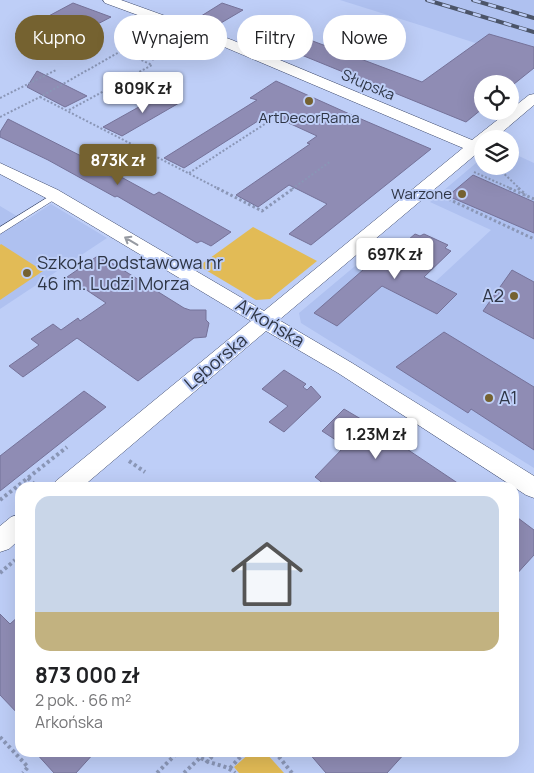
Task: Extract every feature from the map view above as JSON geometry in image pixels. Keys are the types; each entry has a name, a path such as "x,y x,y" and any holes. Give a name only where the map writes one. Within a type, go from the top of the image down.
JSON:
{"street":[{"name":"Słupska","path":"109,0 152,15"},
{"name":"Słupska","path":"227,43 474,140"},
{"name":"Lęborska","path":"495,130 534,98"},
{"name":"Lęborska","path":"71,482 474,147"},
{"name":"Arkońska","path":"0,168 56,196 363,379 534,488"},
{"path":"0,541 15,528"}],"lane":[{"path":"0,231 56,196"}],"path":[{"path":"0,117 114,55"},
{"path":"68,110 152,65 141,60"},
{"path":"0,98 56,70"},
{"path":"40,97 262,211 331,161"},
{"path":"189,173 271,120"},
{"path":"481,175 534,199"},
{"path":"506,175 529,197"},
{"path":"444,197 534,238"},
{"path":"23,482 67,448"},
{"path":"128,460 145,472"},
{"path":"28,478 32,482"},
{"path":"0,500 15,488"},
{"path":"0,572 15,560"},
{"path":"0,737 15,753"},
{"path":"19,757 28,767 23,773"},
{"path":"157,773 173,757"},
{"path":"206,763 211,757"},
{"path":"230,768 240,757"},
{"path":"278,757 292,773"},
{"path":"184,773 201,758 206,763 230,768 235,773"}],"shaded area":[{"path":"340,0 534,0 534,62 406,21 406,15 388,15"},
{"path":"519,156 534,163 534,468 301,323 299,313 373,251 435,282 491,230 430,202 474,165 474,175 519,175"},
{"name":"Szkoła Podstawowa nr 46 im. Ludzi Morza","path":"51,204 107,238 0,309 0,206 25,221"},
{"path":"253,227 317,261 270,299 256,300 199,266"},
{"path":"0,245 43,271 0,300"},
{"path":"245,757 270,757 284,773 239,773 234,767"}],"building":[{"path":"73,3 111,17 104,21 104,15 51,15"},
{"path":"222,3 243,10 227,19 227,15 203,15"},
{"path":"489,34 534,47 534,68 519,80 519,75 474,75 474,116 466,122 313,60 313,41 323,45 323,60 363,60 422,82"},
{"path":"37,71 87,96 65,107 27,87"},
{"path":"276,81 431,149 311,245 289,234 327,204 289,185 258,207 236,195 310,144 307,143 317,136 269,114 184,168 164,158 257,100 250,98"},
{"path":"171,89 179,103 122,136 103,127"},
{"path":"8,119 154,195 159,192 231,232 211,246 201,241 197,243 117,196 115,197 48,160 0,137 0,132"},
{"path":"473,175 534,202 534,233 448,196"},
{"path":"415,234 420,236 424,234 448,245 445,248 451,251 424,277 457,294 437,314 382,286 337,326 314,313 380,255 387,258"},
{"path":"99,255 184,308 206,310 206,320 209,323 206,337 194,338 138,381 77,338 23,377 9,366 39,345 31,339 53,324 61,330 78,318 80,321 106,303 67,277"},
{"name":"A2","path":"512,270 534,282 534,339 483,311"},
{"name":"A1","path":"444,332 534,387 534,450 471,409 468,413 396,367"},
{"path":"284,370 306,384 303,387 307,390 311,386 321,397 284,432 269,422 288,406 262,389"},
{"path":"84,391 106,407 0,491 0,456"},
{"path":"344,409 456,482 321,482 315,477 345,446 322,431"},
{"path":"519,519 534,530 534,555 519,572"},
{"path":"0,614 10,624 15,620 15,711 0,695"},
{"path":"40,757 90,757 76,773 54,773"},
{"path":"312,757 401,757 387,773 326,773"}],"railway":[{"path":"427,0 534,32"},
{"path":"473,0 534,18"}],"place":[{"name":"ArtDecorRama","path":"309,101"},
{"name":"Warzone","path":"462,194"},
{"name":"Szkoła Podstawowa nr 46 im. Ludzi Morza","path":"27,273"},
{"name":"A2","path":"514,296"},
{"name":"A1","path":"489,398"}]}
